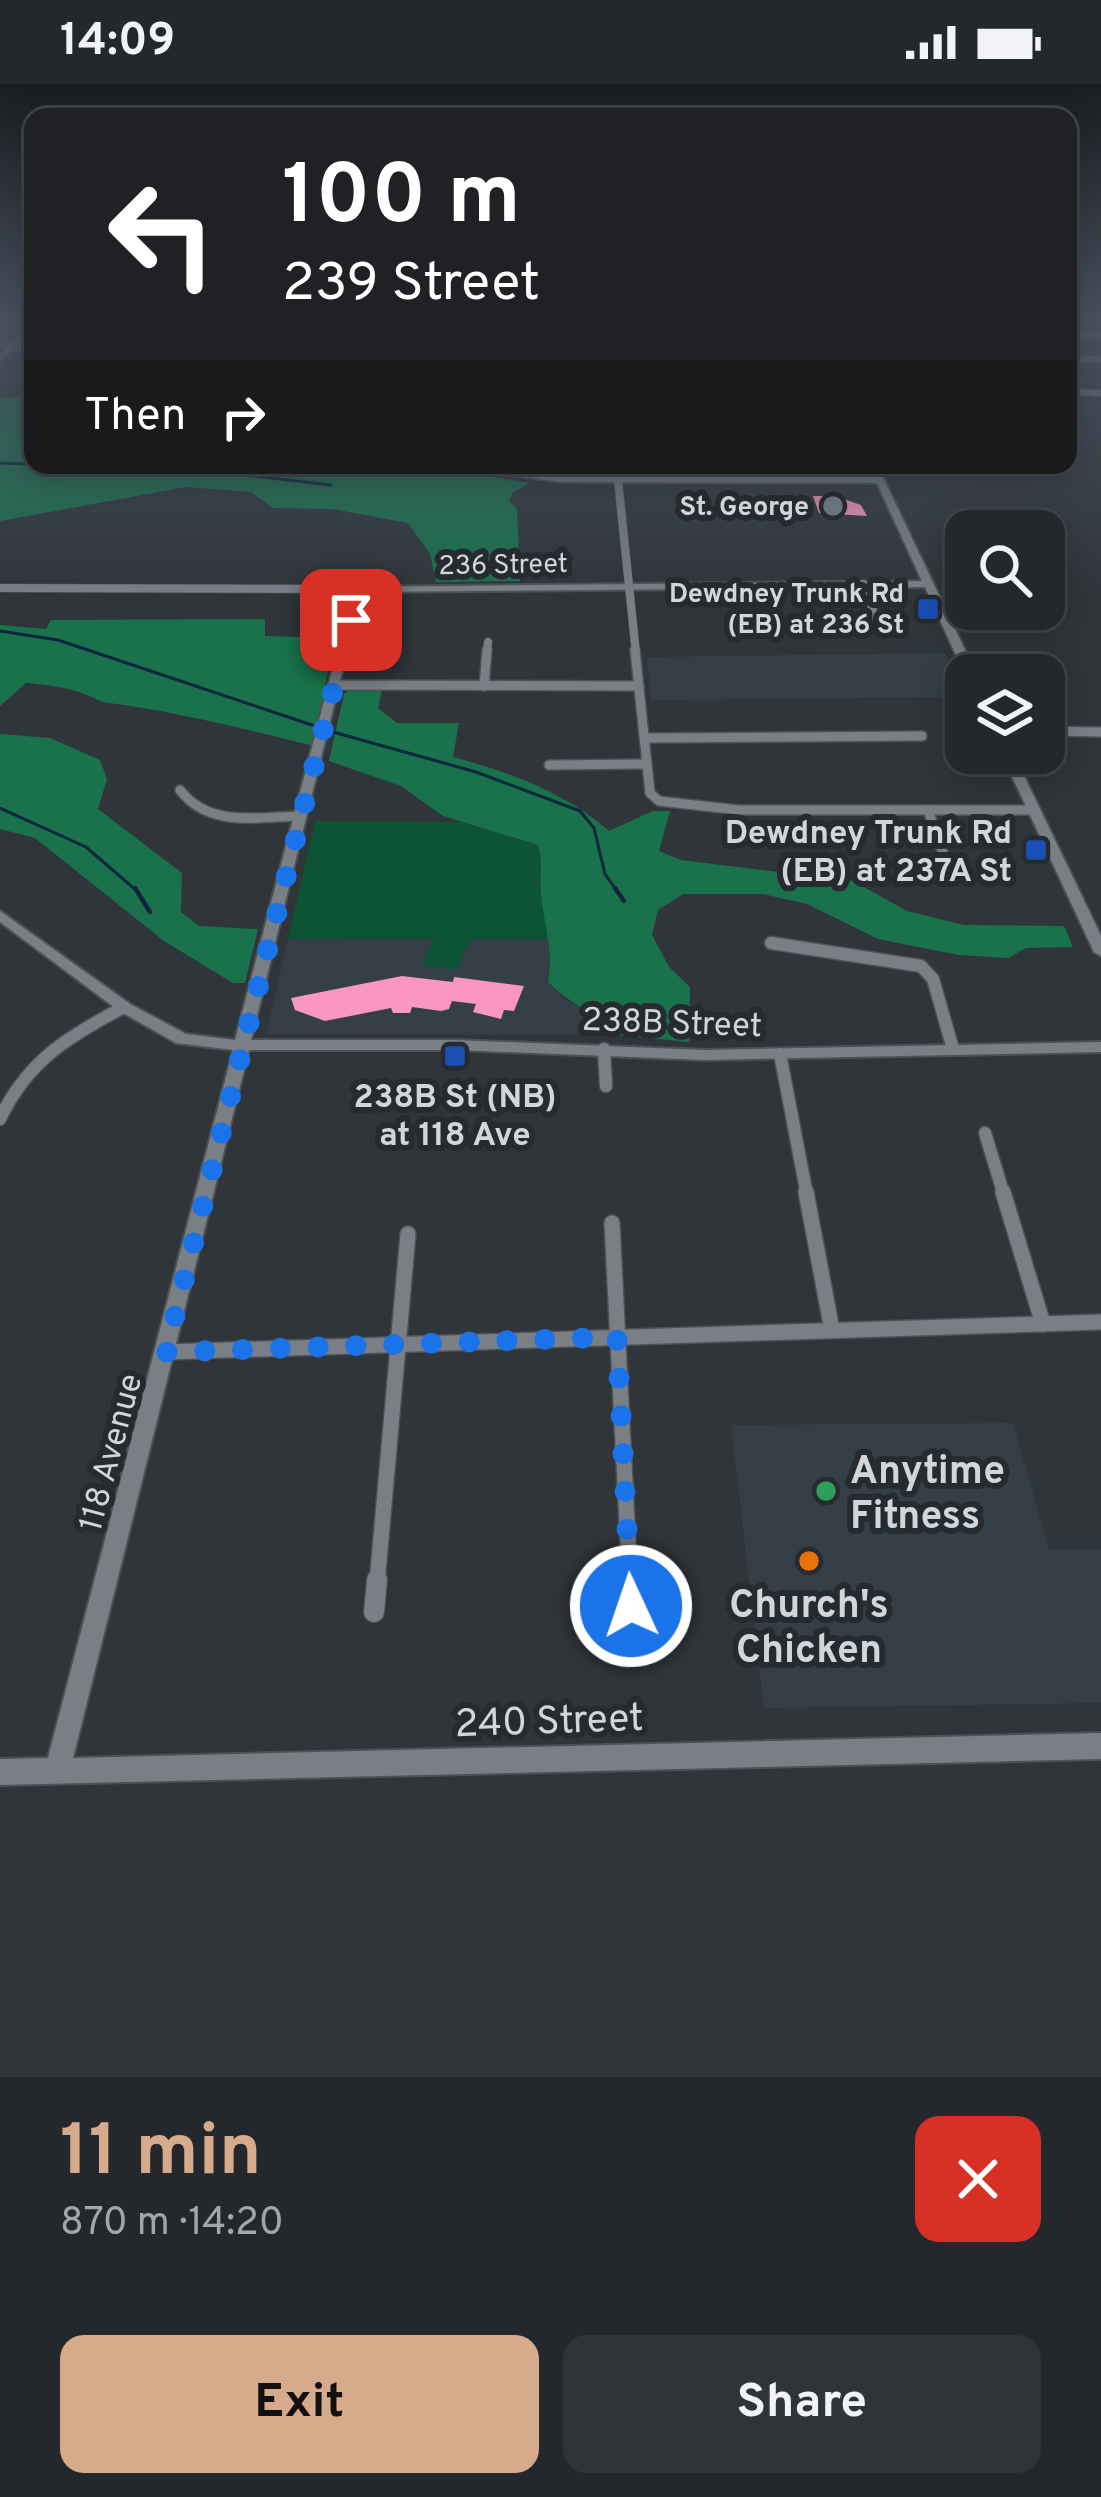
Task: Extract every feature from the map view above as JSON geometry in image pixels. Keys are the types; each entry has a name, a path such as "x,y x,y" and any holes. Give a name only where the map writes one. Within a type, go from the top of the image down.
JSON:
{"street":[{"path":"503,474 619,480 880,480"},
{"path":"877,474 960,654"},
{"path":"619,480 646,764 650,793 659,801 739,810 1034,810"},
{"path":"835,617 877,622 863,584"},
{"name":"236 Street","path":"0,587 928,584"},
{"name":"118 Avenue","path":"57,1772 358,589"},
{"path":"484,686 488,642"},
{"path":"336,685 639,686"},
{"path":"1065,731 1101,732"},
{"path":"645,738 922,736"},
{"path":"549,765 646,764"},
{"path":"1017,774 1101,952"},
{"path":"180,790 209,816 300,816"},
{"path":"928,810 952,876"},
{"name":"238B Street","path":"0,915 124,1007 182,1039 241,1047 780,1054 1101,1047"},
{"path":"771,944 922,966 933,979 953,1049"},
{"path":"0,1120 7,1083 50,1046 124,1007"},
{"path":"604,1049 606,1086"},
{"path":"780,1054 832,1330"},
{"path":"985,1133 1043,1324"},
{"path":"612,1223 631,1606"},
{"path":"374,1612 408,1234"},
{"path":"166,1352 1101,1322"},
{"name":"240 Street","path":"0,1772 1101,1746"}],"shaded area":[{"path":"945,653 945,697 651,700 647,657"},
{"path":"288,939 550,940 548,982 564,999 597,1014 617,1035 266,1034"},
{"path":"1013,1423 1049,1549 1101,1549 1101,1703 764,1708 731,1425"}],"green space":[{"path":"0,412 24,412 24,474 476,474 530,483 512,493 509,501 517,509 520,581 436,582 430,554 408,523 333,509 273,508 251,492 186,487 0,521"},
{"path":"265,619 265,636 334,638 314,746 105,702 47,685 26,683 0,706 0,625 46,629 51,620"},
{"path":"382,690 378,708 397,723 459,723 453,757 536,785 609,831 653,811 670,811 659,851 681,860 853,881 907,911 964,925 1064,926 1073,947 1026,948 1008,958 959,955 878,939 807,904 763,894 683,894 658,910 652,935 669,967 690,987 689,1042 617,1035 548,982 538,845 443,816 401,786 329,761 344,694"},
{"path":"0,734 50,738 100,760 107,779 98,809 182,873 181,912 199,926 258,929 245,983 233,983 164,941 35,838 0,829"},
{"path":"315,821 462,822 538,845 543,860 539,886 550,940 471,939 457,970 422,966 433,939 288,939"}],"building":[{"name":"St. George","path":"813,496 835,496 861,505 867,516 819,513"},
{"path":"402,976 524,986 514,1011 504,1010 501,1019 473,1012 476,1004 452,1001 449,1009 441,1011 412,1007 410,1013 393,1013 391,1008 325,1021 295,1010 291,998"}],"waterway":[{"path":"0,463 24,464"},
{"path":"238,474 331,485"},
{"path":"0,631 58,640 315,726"},
{"path":"333,732 476,772 580,811 594,828 605,874 617,891"},
{"path":"0,808 86,847 137,891"},
{"path":"615,888 624,901"},
{"path":"137,891 150,912"}],"place":[{"name":"St. George","path":"833,506"},
{"name":"Dewdney Trunk Rd (EB) at 236 St","path":"928,609"},
{"name":"Dewdney Trunk Rd (EB) at 237A St","path":"1036,850"},
{"name":"238B St (NB) at 118 Ave","path":"455,1056"},
{"name":"Anytime Fitness","path":"826,1491"},
{"name":"Church's Chicken","path":"809,1561"}],"route":[{"path":"351,620 166,1352 617,1337 631,1606"}]}
